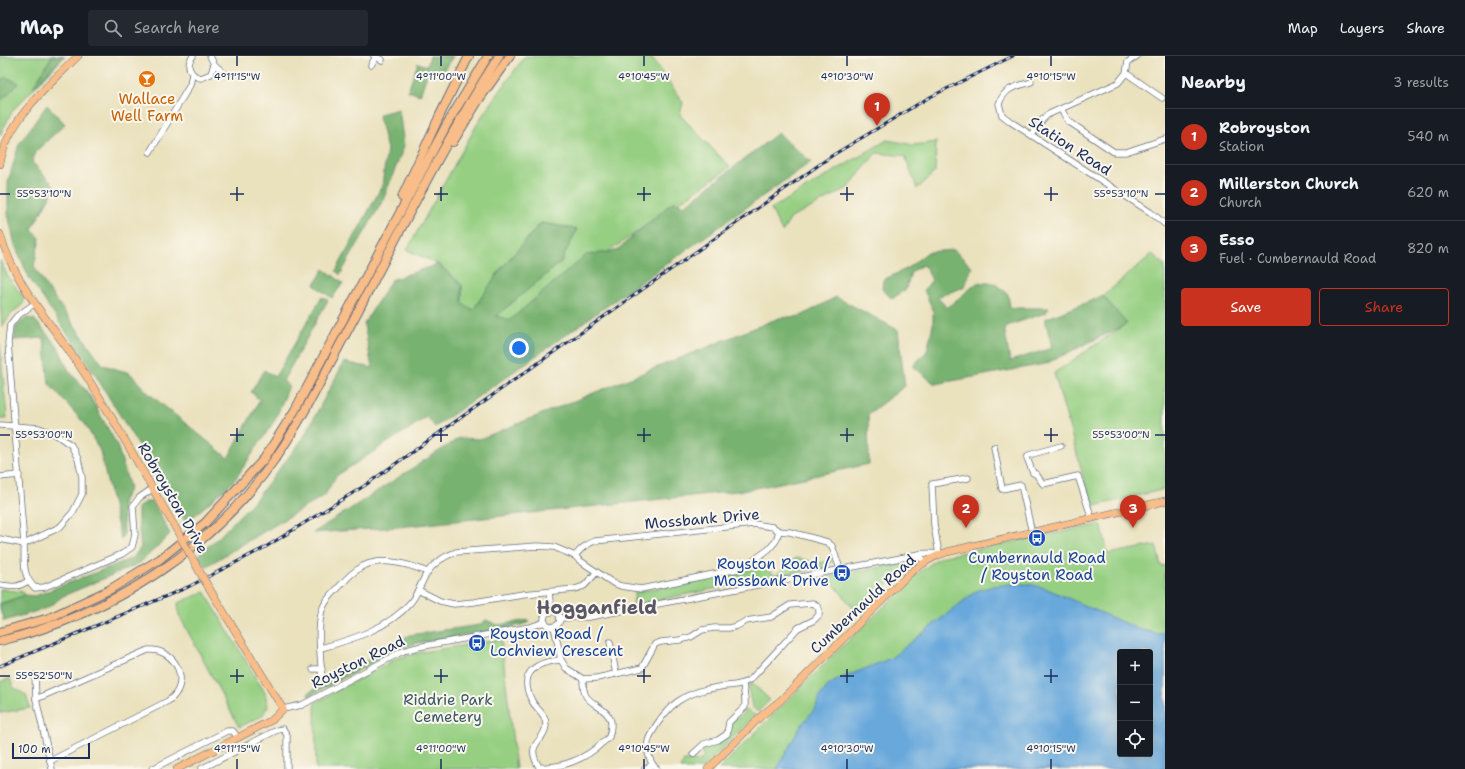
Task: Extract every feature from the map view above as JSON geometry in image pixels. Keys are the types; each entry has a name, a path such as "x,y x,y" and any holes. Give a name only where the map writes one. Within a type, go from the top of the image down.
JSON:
{"highway":[{"path":"375,258 438,117 469,56"},
{"path":"0,632 49,618 109,590 160,559 205,523 241,486 264,459 305,391 446,124 488,56"},
{"path":"0,640 52,626 113,599 167,568 212,531 234,510 260,479 294,430 455,127 499,56"},
{"path":"402,226 472,110 510,56"}],"main road":[{"path":"0,164 2,154 18,120 43,91 78,56"},
{"name":"Robroyston Drive","path":"0,234 5,250 20,282 34,304 81,367 123,437 206,583 283,709"},
{"name":"Cumbernauld Road","path":"708,769 739,737 761,716 781,700 910,573 926,561 939,554 1165,501"},
{"name":"Royston Road","path":"177,769 272,720 283,709"}],"street":[{"path":"150,152 190,85 192,74 186,56"},
{"path":"189,63 193,56"},
{"path":"190,85 201,78 212,74 224,73 214,64 211,56"},
{"path":"371,65 375,56 382,60"},
{"path":"1032,135 1047,115 1118,83 1126,74 1128,62 1137,56"},
{"path":"212,74 214,64"},
{"path":"192,74 201,78"},
{"path":"1126,74 1162,98"},
{"name":"Station Road","path":"1031,82 1009,89 1003,94 999,104 1002,115 1150,212 1165,224"},
{"path":"1061,109 1068,120 1114,152 1126,152 1165,139"},
{"path":"34,304 18,316 10,325 8,343 19,475 25,573 28,581 35,588 45,587 122,554 132,547 135,535 133,506 139,498 152,489"},
{"path":"0,425 39,428 55,434 71,445 78,459 82,477 82,494 73,512 60,527 24,544 0,539"},
{"path":"1061,446 1029,455 1027,458 1033,473 1036,474 1044,484 1078,476 1092,519"},
{"path":"994,448 1002,489 1021,485 1032,533"},
{"path":"0,477 19,475"},
{"path":"560,618 589,617 906,557 924,552 939,554 934,524 932,484 968,478"},
{"name":"Mossbank Drive","path":"575,556 587,543 596,541 754,524 773,527 779,532 790,532 827,542 832,546 840,569"},
{"path":"320,648 347,641 377,628 397,615 410,603 427,572 444,557 456,552 537,546 554,547 575,556 596,572 621,586 641,589 744,568 769,549 776,541 779,532"},
{"path":"906,557 919,557 926,561"},
{"path":"322,679 320,623 321,612 328,598 357,570 368,564 383,562 400,563 427,572"},
{"path":"418,590 440,601 454,604 504,598 523,594 575,589 584,586 596,572"},
{"path":"0,585 12,587 20,586 28,581"},
{"path":"549,592 551,612"},
{"path":"554,626 561,660 566,668 582,678 596,678 642,668 655,644 661,642 691,637 702,630 729,628 746,621 772,617 790,605 812,603 819,609 819,614 814,620 798,628 751,679 743,684 696,691 682,698 658,720 648,740 648,751 654,767 645,769"},
{"path":"551,612 558,613 560,618 559,623 554,626 550,626 545,622 546,614 551,612"},
{"name":"Royston Road","path":"283,709 302,705 403,651 530,627 545,622"},
{"path":"610,642 616,674"},
{"path":"36,699 148,650 156,650 168,654 180,674 181,682 177,693 168,701 50,761"},
{"path":"561,660 547,661 537,665 526,680 528,691 533,703 545,717 546,726 534,747 534,754 539,767 546,769 579,761 595,751 609,737 612,723 607,714 599,706 587,698 583,690 582,678"},
{"path":"313,669 322,669"},
{"path":"35,675 36,699 52,769"},
{"path":"693,754 704,744 718,740 727,734 729,722 745,707 743,684"},
{"path":"201,769 277,730 283,729 287,735 287,769"},
{"path":"152,769 227,731 233,731 238,738"}],"green space":[{"path":"0,56 65,56 13,110 0,135"},
{"path":"52,56 64,56 33,87"},
{"path":"430,56 453,56 443,71 429,69 420,95 408,91 418,63 427,66"},
{"path":"525,56 650,56 683,102 680,115 730,167 510,320 496,316 561,262 577,229 541,223 500,270 473,310 462,303 462,285 438,264 407,250 480,119"},
{"path":"6,77 19,83 0,102 0,81"},
{"path":"47,105 65,124 35,152 32,162 55,187 32,229 40,238 34,266 46,286 103,365 130,373 147,392 228,458 260,400 251,392 264,370 275,377 322,297 328,300 283,381 289,386 275,420 234,481 186,523 91,368 29,278 15,245 8,214 8,182 19,144"},
{"path":"399,109 404,146 383,200 340,275 336,271 382,186 387,149 379,118 380,114"},
{"path":"778,133 811,162 435,427 427,417 336,476 325,495 205,567 198,555 218,538 255,500 302,440 344,362 372,368 364,324 391,280 438,264 462,285 462,303 473,310 500,270 541,223 577,229 561,262 496,316 510,320 586,255 616,251 674,201 684,206"},
{"path":"887,140 914,145 936,142 935,172 917,189 905,156 876,153 848,188 791,218 782,232 771,209"},
{"path":"954,250 972,267 964,287 937,297 947,308 977,283 994,283 1008,294 1010,308 1049,308 1045,313 1004,327 1010,361 1052,348 1045,319 1103,296 1127,324 1045,364 935,384 913,366 927,351 933,325 933,310 924,290 932,280 926,268 922,265 911,272 906,289 892,299 882,289 883,280 906,269 928,252"},
{"path":"1152,254 1165,265 1165,489 1095,506 1086,486 1054,373 1126,324 1103,296"},
{"path":"0,260 7,275 23,297 23,304 10,315 2,327 0,298"},
{"path":"324,269 343,283 332,298 314,285"},
{"path":"836,297 898,330 905,386 868,414 869,464 747,490 399,527 313,533 459,438 480,439 779,318 801,316"},
{"path":"26,318 34,319 58,347 69,371 88,393 117,445 130,488 122,502 124,533 121,540 100,451 85,424 49,384 44,338 14,340 16,327"},
{"path":"0,343 7,419 0,419"},
{"path":"144,502 153,502 170,534 140,563 63,596 47,608 4,621 0,610 0,604 25,595 35,596 133,558 141,547 138,508"},
{"path":"1101,524 1108,554 1156,545 1161,566 1165,565 1165,769 719,769 825,663 921,571 940,557"},
{"path":"796,558 820,563 832,560 829,566 633,605 635,592 745,572 755,565 776,575"},
{"path":"913,561 857,613 828,577"},
{"path":"0,589 23,592 25,595 0,604"},
{"path":"205,592 265,693 268,706 262,716 239,727 179,615 178,603"},
{"path":"486,620 498,625 529,620 530,622 521,625 403,647 309,696 307,694 324,682 334,680 409,635 480,625"},
{"name":"Riddrie Park Cemetery","path":"501,639 516,769 316,769 315,703 397,658 417,653"},
{"path":"10,678 13,687 26,695 30,708 0,713 0,682"},
{"path":"753,684 770,700 758,712 752,707 748,686"},
{"path":"746,710 755,715 702,769 680,769 684,761 699,761 704,758 701,751 703,747 720,742 733,720 740,717"}],"water":[{"path":"1029,584 1045,588 1138,629 1159,634 1165,633 1165,769 777,769 800,727 816,707 820,696 827,687 835,681 891,658 976,591 993,586"}],"railway":[{"path":"0,666 188,587 264,548 364,486 833,155 928,98 1013,56"}],"place":[{"name":"Wallace Well Farm","path":"147,79"},
{"name":"Robroyston","path":"877,126"},
{"name":"Millerston Church","path":"966,528"},
{"name":"Esso","path":"1133,528"},
{"name":"Cumbernauld Road / Royston Road","path":"1037,538"},
{"name":"Royston Road / Mossbank Drive","path":"842,573"},
{"name":"Royston Road / Lochview Crescent","path":"477,643"}],"district":[{"name":"Hogganfield","path":"597,607"}]}
